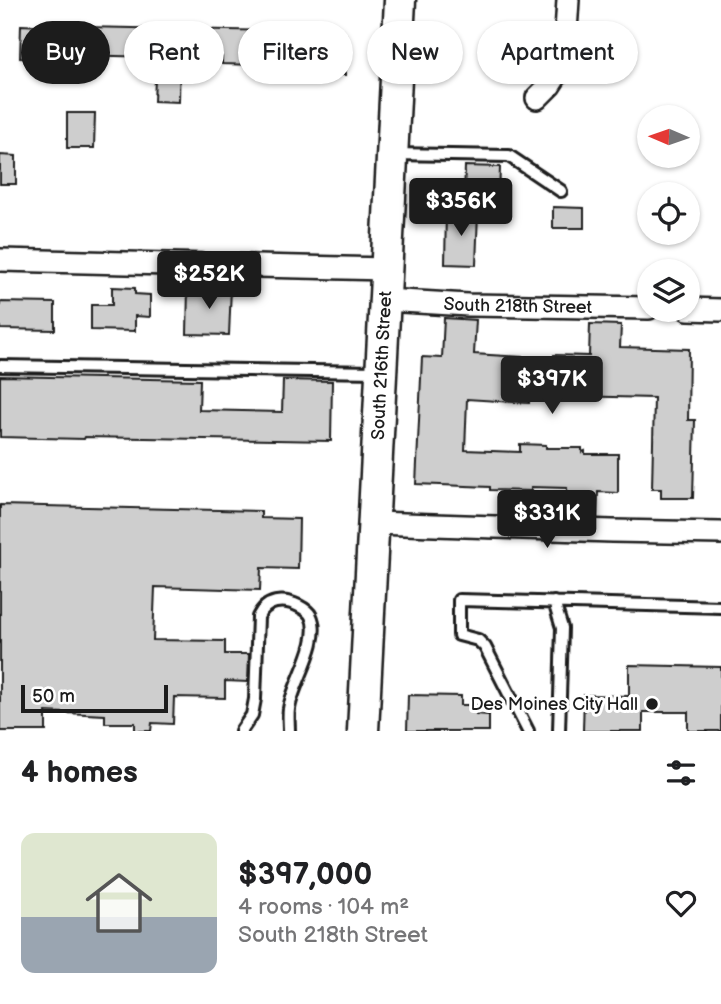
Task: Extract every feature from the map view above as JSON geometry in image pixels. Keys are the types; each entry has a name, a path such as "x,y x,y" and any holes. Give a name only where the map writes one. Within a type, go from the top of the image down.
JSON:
{"main road":[{"name":"South 216th Street","path":"363,731 400,0"}],"street":[{"path":"537,97 550,85 565,63 568,0"},
{"path":"0,260 387,269"},
{"name":"South 218th Street","path":"385,300 468,305 637,308"},
{"path":"700,309 721,310"},
{"path":"374,523 721,533"}],"lane":[{"path":"392,154 509,156 561,191"},
{"path":"0,366 381,372"},
{"path":"528,731 485,647 478,640 459,635 460,600 721,607"},
{"path":"241,731 252,715 255,699 258,617 261,610 273,602 288,601 302,607 311,615 313,628 311,648 289,708 289,731"},
{"path":"554,603 562,628 559,731"}],"building":[{"path":"110,28 124,28 124,56 110,56"},
{"path":"224,30 238,30 238,64 224,64"},
{"path":"155,84 179,84 179,102 154,101"},
{"path":"67,113 95,113 94,148 67,148"},
{"path":"0,155 16,156 16,184 0,184"},
{"path":"465,166 500,167 499,198 464,197"},
{"path":"553,207 584,208 584,228 553,228"},
{"path":"446,211 478,212 476,265 445,264"},
{"path":"112,287 135,288 135,294 150,295 150,317 135,316 135,331 91,330 91,305 112,305"},
{"path":"188,287 231,288 229,335 187,334"},
{"path":"0,302 55,303 55,330 0,329"},
{"path":"444,318 476,320 474,354 554,359 554,355 589,356 590,324 621,325 620,347 689,349 688,420 695,420 693,498 661,498 661,489 652,489 654,398 529,395 529,403 467,399 465,450 520,452 520,444 546,445 546,448 582,448 585,454 618,454 618,493 598,492 597,517 566,516 567,488 490,490 490,487 416,484 422,357 442,358"},
{"path":"0,376 200,380 199,410 282,412 283,380 332,381 331,441 0,437"},
{"path":"0,505 261,511 261,518 299,519 298,569 261,568 260,590 155,587 153,640 225,641 225,654 249,654 248,682 225,681 225,698 174,697 173,724 152,723 151,731 135,731 135,723 105,723 105,715 46,712 46,731 0,731"},
{"name":"Des Moines City Hall","path":"629,665 721,667 721,731 688,731 688,712 643,712 643,731 583,731 584,695 629,696"},
{"path":"408,695 461,696 461,705 476,705 476,714 489,715 489,731 407,731"}],"place":[{"name":"Des Moines City Hall","path":"652,704"}]}
